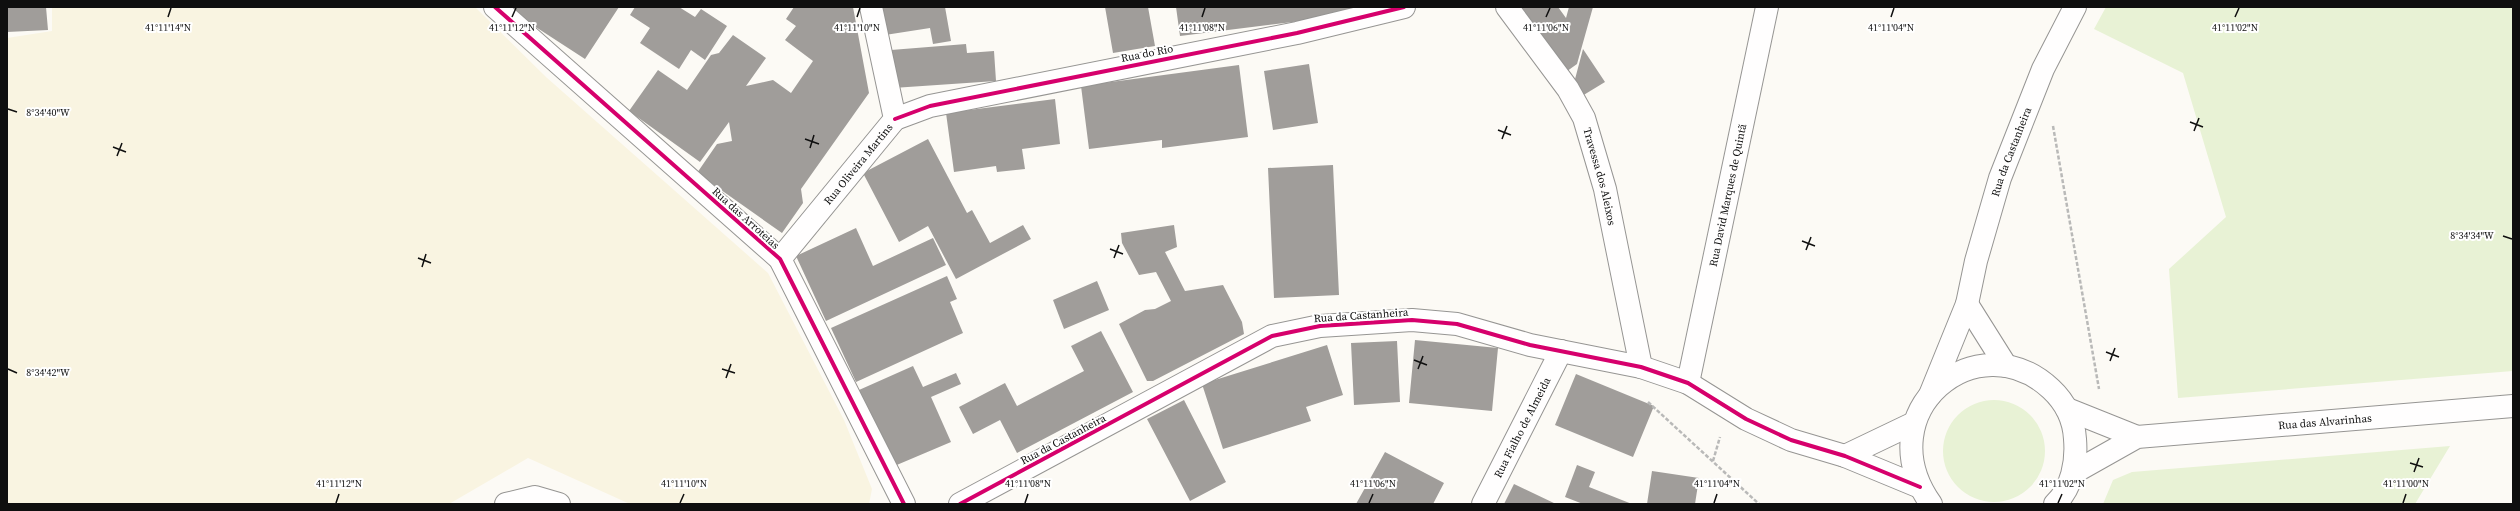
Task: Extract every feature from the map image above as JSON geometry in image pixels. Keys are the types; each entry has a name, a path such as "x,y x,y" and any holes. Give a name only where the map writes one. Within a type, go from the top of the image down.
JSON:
{"street":[{"name":"Rua das Arroteias","path":"495,7 780,260 904,504"},
{"name":"Rua Oliveira Martins","path":"780,260 895,119 872,7"},
{"name":"Rua do Rio","path":"895,119 930,106 1297,33 1404,7"},
{"name":"Travessa dos Aleixos","path":"1508,7 1549,62 1584,118 1605,189 1641,367"},
{"name":"Rua David Marques de Quintã","path":"1688,383 1767,7"},
{"name":"Rua da Castanheira","path":"1930,395 1967,304 1976,261 2000,178 2043,69 2075,7"},
{"path":"1967,304 2006,366"},
{"name":"Rua da Castanheira","path":"960,504 1272,336 1320,326 1412,320 1457,324 1530,345 1641,367 1688,383 1746,419 1791,440 1845,456 1925,496"},
{"name":"Rua Fialho de Almeida","path":"1483,504 1561,350"},
{"path":"1925,496 1911,460 1910,445 1914,424 1930,395 1945,380 1964,371 1984,365 2006,366 2025,371 2042,380 2056,393 2067,409 2075,430 2076,451 2073,473 2057,503"},
{"name":"Rua das Alvarinhas","path":"2073,473 2137,437 2513,406"},
{"name":"Rua das Alvarinhas","path":"2067,409 2137,437"},
{"path":"1845,456 1914,424"},
{"path":"506,504 535,497 559,504"}],"path":[{"path":"2053,123 2105,424"},
{"path":"1641,367 1644,398 1759,504"}],"shaded area":[{"path":"52,7 475,7 546,77 768,273 844,420 872,489 869,504 630,504 528,458 449,504 7,504 7,38 52,31"}],"green space":[{"path":"2106,7 2513,7 2513,371 2178,398 2169,269 2226,217 2183,73 2094,29"},
{"path":"1994,400 2014,403 2023,408 2037,422 2042,431 2045,451 2042,471 2037,480 2023,494 2014,499 1994,502 1974,499 1965,494 1951,480 1946,471 1943,451 1946,431 1951,422 1965,408 1974,403"},
{"path":"2450,446 2415,504 2103,504 2113,480 2132,472"}],"building":[{"path":"7,7 46,7 48,30 7,32"},
{"path":"505,7 619,7 585,59"},
{"path":"635,7 679,7 695,17 701,9 727,26 705,60 691,50 679,69 640,43 650,28 630,15"},
{"path":"794,7 853,7 869,93 801,189 803,203 782,233 697,173 717,144 732,141 729,122 700,162 629,111 658,70 687,90 711,55 719,53 733,35 766,58 746,86 773,80 791,93 813,61 785,40 796,26 786,19"},
{"path":"880,7 945,7 951,41 933,44 930,28 885,35"},
{"path":"1105,7 1148,7 1155,46 1113,53"},
{"path":"1176,7 1365,7 1366,13 1180,36"},
{"path":"1518,7 1558,7 1566,18 1569,7 1593,7 1577,64 1563,74"},
{"path":"966,44 967,53 994,51 996,81 893,88 891,50"},
{"path":"1583,49 1605,82 1582,96 1574,83"},
{"path":"1309,64 1318,123 1273,130 1264,71"},
{"path":"1239,65 1248,137 1162,148 1162,140 1089,149 1081,86"},
{"path":"1055,99 1060,144 1022,149 1025,169 997,172 996,166 954,172 946,113"},
{"path":"928,139 967,213 972,210 990,243 1023,225 1031,239 956,279 928,226 899,242 863,173"},
{"path":"1333,165 1339,295 1274,298 1268,168"},
{"path":"1174,225 1177,247 1165,252 1185,291 1223,285 1242,322 1244,334 1153,381 1147,381 1119,324 1145,310 1155,309 1171,301 1156,272 1139,275 1122,243 1121,233"},
{"path":"856,228 873,266 933,238 946,265 826,321 796,256"},
{"path":"947,276 957,299 950,302 963,333 856,382 831,328"},
{"path":"1097,281 1109,310 1064,329 1053,300"},
{"path":"1101,331 1133,392 1017,453 1000,420 973,434 959,407 1005,383 1017,406 1084,371 1071,346"},
{"path":"1415,340 1498,348 1492,411 1409,403"},
{"path":"1397,341 1400,402 1354,405 1351,343"},
{"path":"1327,345 1343,395 1306,407 1311,421 1223,449 1202,384"},
{"path":"913,366 923,387 956,373 961,384 931,397 951,442 892,467 859,390"},
{"path":"1576,374 1654,406 1633,457 1555,425"},
{"path":"1184,400 1226,482 1190,501 1147,419"},
{"path":"1385,452 1444,483 1433,504 1356,504"},
{"path":"1577,465 1595,472 1589,487 1632,504 1583,504 1565,497"},
{"path":"1652,471 1699,478 1695,504 1647,504"},
{"path":"1514,484 1556,504 1504,504"}],"cycle path":[{"path":"495,7 780,259 904,504"},
{"path":"895,119 930,106 1297,33 1404,7"},
{"path":"960,504 1272,336 1320,326 1412,320 1457,324 1530,345 1641,367 1688,383 1746,419 1791,440 1845,456 1920,487"}]}
